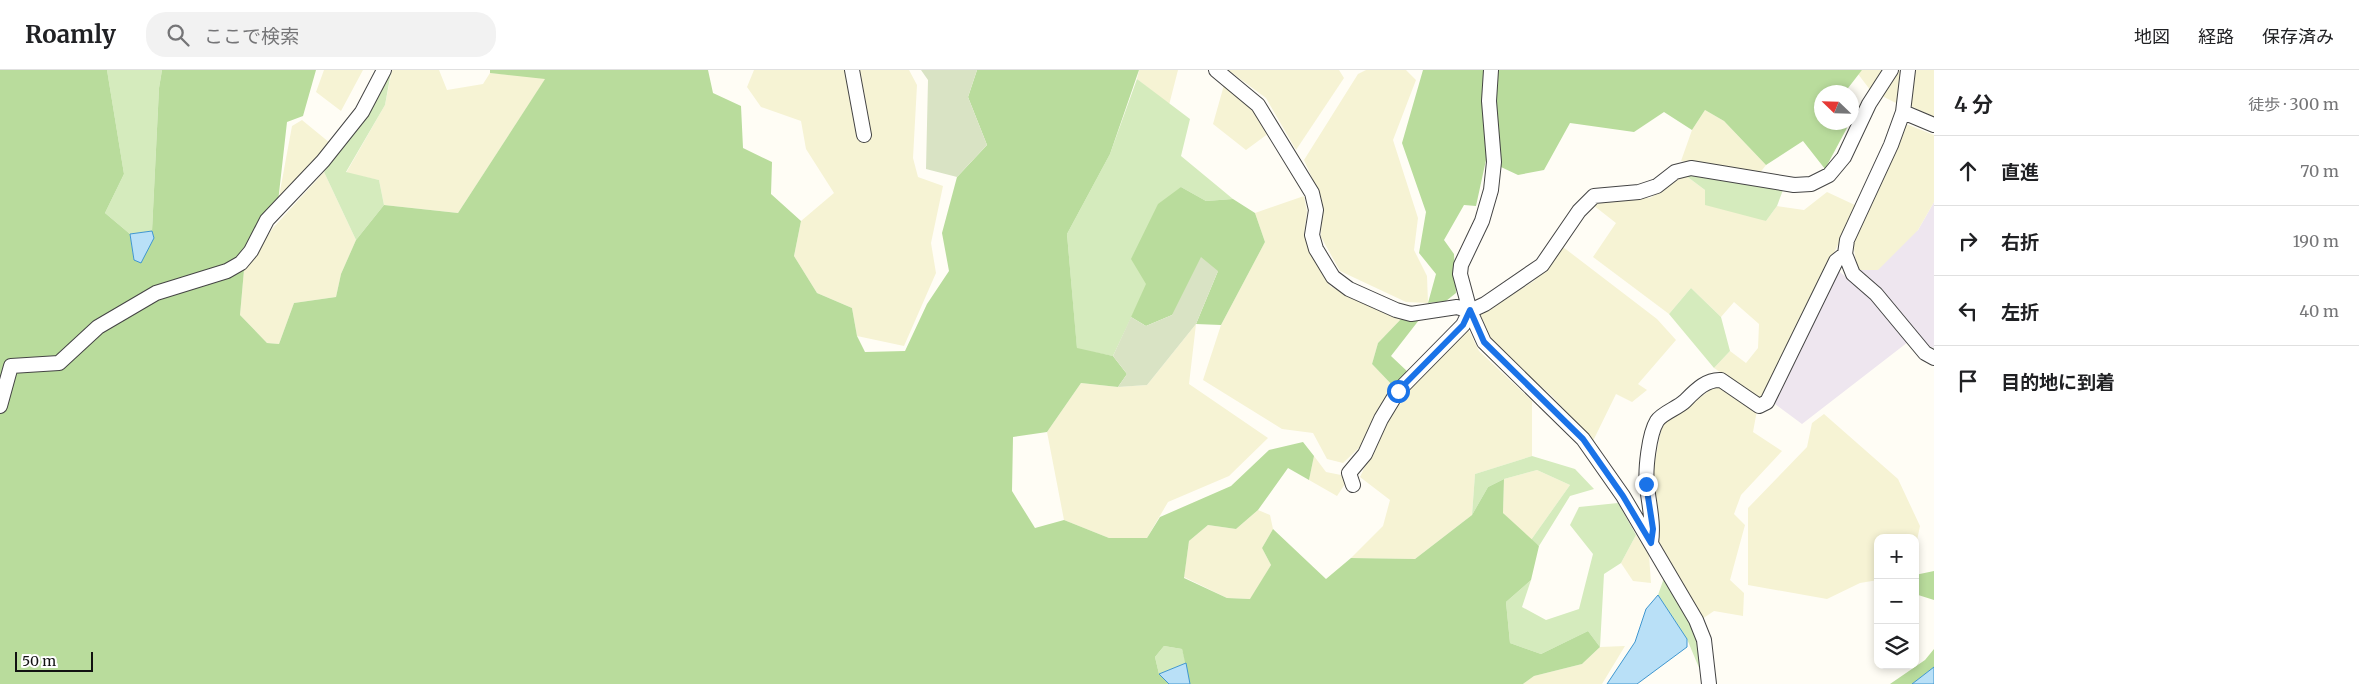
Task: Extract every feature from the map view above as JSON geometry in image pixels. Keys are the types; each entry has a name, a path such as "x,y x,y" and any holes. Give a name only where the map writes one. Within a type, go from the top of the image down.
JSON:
{"street":[{"path":"0,406 11,366 58,363 98,327 156,293 228,271 241,263 251,251 267,220 323,162 362,112 384,70"},
{"path":"852,70 864,135"},
{"path":"1216,70 1258,105 1312,192 1316,210 1312,235 1316,249 1333,277 1349,289 1396,310 1411,314 1457,307 1470,310"},
{"path":"1491,70 1489,101 1494,162 1492,190 1482,221 1461,264 1460,274 1470,310 1484,342 1583,439 1623,496 1696,620 1704,640 1709,684"},
{"path":"1353,485 1349,473 1365,454 1381,420 1398,391 1463,325 1470,310 1499,295 1542,265 1579,211 1594,196 1639,192 1657,186 1675,172 1691,168 1794,185 1810,184 1829,175 1844,157 1870,104 1891,70"},
{"path":"1908,70 1903,112 1891,145 1847,240 1845,254 1853,274 1876,294 1925,353 1934,358"},
{"path":"1903,112 1934,126"},
{"path":"1651,543 1653,529 1646,484 1650,440 1658,420 1680,406 1699,388 1713,380 1720,380 1759,406 1767,402 1836,261 1845,254"}],"shaded area":[{"path":"324,70 363,70 341,111 316,92"},
{"path":"392,70 439,70 447,90 483,84 490,73 546,78 458,213 384,205 379,180 346,173 385,105"},
{"path":"754,70 909,70 917,85 913,158 918,177 943,186 931,243 936,273 904,346 857,336 852,308 817,293 794,256 801,221 834,193 806,149 801,121 761,107 747,87"},
{"path":"1139,70 1178,70 1169,105 1137,79"},
{"path":"1228,70 1339,70 1344,78 1296,150 1266,98"},
{"path":"1366,70 1406,70 1416,80 1393,140 1418,218 1414,250 1427,276 1428,303 1406,302 1340,271 1321,237 1322,200 1304,160 1358,74"},
{"path":"1862,70 1884,70 1871,91 1858,74"},
{"path":"1900,70 1903,70 1898,104 1882,96"},
{"path":"1916,70 1934,70 1934,118 1909,105"},
{"path":"1224,85 1257,111 1269,133 1246,150 1213,124"},
{"path":"1705,110 1724,121 1766,165 1759,174 1681,161 1692,130"},
{"path":"302,120 330,143 278,202 292,126"},
{"path":"1906,124 1934,135 1934,202 1918,230 1878,270 1857,270 1853,242"},
{"path":"324,172 356,240 341,274 336,297 294,303 279,344 267,343 240,315 244,270 273,228"},
{"path":"1685,175 1705,190 1766,221 1777,206 1804,210 1827,192 1857,206 1762,400 1714,368 1730,351 1746,363 1758,348 1759,324 1734,302 1721,317 1691,288 1669,314 1593,257 1616,223 1593,205 1613,198 1650,198"},
{"path":"1304,196 1307,212 1304,235 1330,286 1402,318 1378,343 1372,364 1394,387 1360,447 1343,463 1327,459 1313,433 1282,429 1203,380 1221,325 1265,242 1255,213"},
{"path":"1934,202 1934,348 1929,346 1857,270 1918,230"},
{"path":"1563,247 1657,319 1676,340 1638,384 1647,390 1632,402 1616,394 1593,441 1551,395 1492,344 1480,314 1534,281"},
{"path":"1836,269 1872,298 1908,342 1802,424 1771,401"},
{"path":"1196,324 1189,384 1268,438 1229,476 1168,502 1147,538 1109,538 1064,520 1047,432 1081,383 1118,387 1147,385"},
{"path":"1467,327 1479,351 1532,401 1532,456 1475,474 1472,515 1415,559 1351,558 1383,526 1390,500 1360,477 1387,419 1415,379"},
{"path":"1717,385 1757,410 1753,432 1782,451 1741,495 1734,514 1745,525 1730,580 1744,593 1743,616 1714,611 1702,619 1658,540 1652,476 1662,425"},
{"path":"1824,414 1898,479 1920,526 1918,534 1874,534 1874,581 1860,583 1827,599 1748,585 1748,508 1807,447 1812,423"},
{"path":"1314,456 1326,472 1341,475 1345,484 1337,496 1309,480"},
{"path":"1537,470 1570,485 1531,540 1503,513 1504,479"},
{"path":"1258,510 1270,515 1273,529 1262,548 1271,565 1251,599 1227,598 1184,577 1189,541 1208,525 1236,529"},
{"path":"1636,535 1649,555 1651,583 1633,581 1621,563"},
{"path":"1625,646 1602,684 1523,684 1534,676 1582,664 1600,647"}],"green space":[{"path":"0,70 107,70 124,174 105,213 130,234 134,260 154,238 152,231 159,88 162,70 316,70 303,116 287,122 278,202 242,255 244,270 240,315 267,343 279,344 294,303 336,297 341,274 356,240 384,205 458,213 545,79 490,73 490,70 708,70 713,93 741,106 743,148 772,162 771,194 801,221 794,256 817,293 852,308 857,336 865,352 905,351 927,304 949,271 942,233 957,177 987,145 968,97 977,70 1139,70 1110,154 1067,234 1077,348 1113,356 1127,374 1118,387 1081,383 1047,432 1013,437 1012,491 1035,528 1064,520 1109,538 1147,538 1160,517 1231,486 1269,450 1303,442 1314,456 1309,480 1288,468 1258,510 1236,529 1208,525 1189,541 1184,578 1227,598 1250,599 1271,565 1262,548 1273,529 1326,579 1351,558 1415,559 1472,515 1488,487 1504,479 1503,513 1539,546 1531,580 1506,602 1510,643 1541,654 1588,631 1600,647 1582,664 1534,676 1523,684 1190,684 1182,649 1164,646 1155,657 1159,674 1169,684 0,684"},
{"path":"107,70 162,70 159,88 152,231 130,234 105,213 124,174"},
{"path":"921,70 977,70 968,97 987,145 957,177 926,169 928,80"},
{"path":"1423,70 1862,70 1850,85 1814,85 1814,130 1846,130 1825,169 1803,141 1766,165 1724,121 1705,110 1692,130 1664,112 1634,132 1570,123 1544,170 1518,175 1486,160 1476,206 1464,205 1444,240 1454,254 1456,293 1446,301 1428,303 1436,274 1419,253 1426,212 1402,143"},
{"path":"391,72 385,105 346,172 379,180 384,205 356,240 324,172 366,117"},
{"path":"1137,79 1190,119 1181,156 1233,199 1206,201 1181,187 1147,284 1113,356 1077,349 1067,234 1110,154"},
{"path":"1685,175 1783,190 1777,206 1766,221 1705,205 1705,190"},
{"path":"1181,187 1206,201 1233,199 1255,213 1265,242 1221,325 1196,324 1218,271 1172,315 1146,326 1131,317 1146,284 1131,259 1158,204"},
{"path":"1201,257 1218,271 1196,324 1147,385 1118,387 1127,374 1113,356 1131,317 1146,326 1172,315"},
{"path":"1691,288 1721,317 1730,351 1714,368 1669,314"},
{"path":"1402,318 1419,320 1391,356 1409,373 1394,387 1372,364 1378,343"},
{"path":"1532,456 1575,469 1594,489 1570,496 1539,546 1531,540 1570,485 1537,470 1504,479 1488,487 1472,515 1475,474"},
{"path":"1618,503 1636,535 1621,563 1604,574 1600,647 1588,631 1541,654 1510,643 1506,602 1531,580 1522,607 1546,620 1579,609 1593,554 1570,525 1579,507"},
{"path":"1934,571 1934,600 1919,595 1919,574"},
{"path":"1664,578 1697,634 1702,675 1687,639 1658,595"},
{"path":"1164,646 1182,649 1186,663 1159,674 1155,657"},
{"path":"1934,649 1934,667 1912,684 1890,684 1912,669 1919,669 1919,664"}],"water":[{"path":"152,231 154,238 141,263 134,260 130,234"},
{"path":"1658,595 1687,639 1687,647 1637,684 1607,684 1635,642 1646,609"},
{"path":"1186,663 1190,684 1169,684 1159,674"},
{"path":"1934,667 1934,684 1912,684"}],"route":[{"path":"1398,391 1463,325 1470,310 1484,342 1545,399 1583,439 1623,496 1651,543 1653,529 1646,484"}]}
